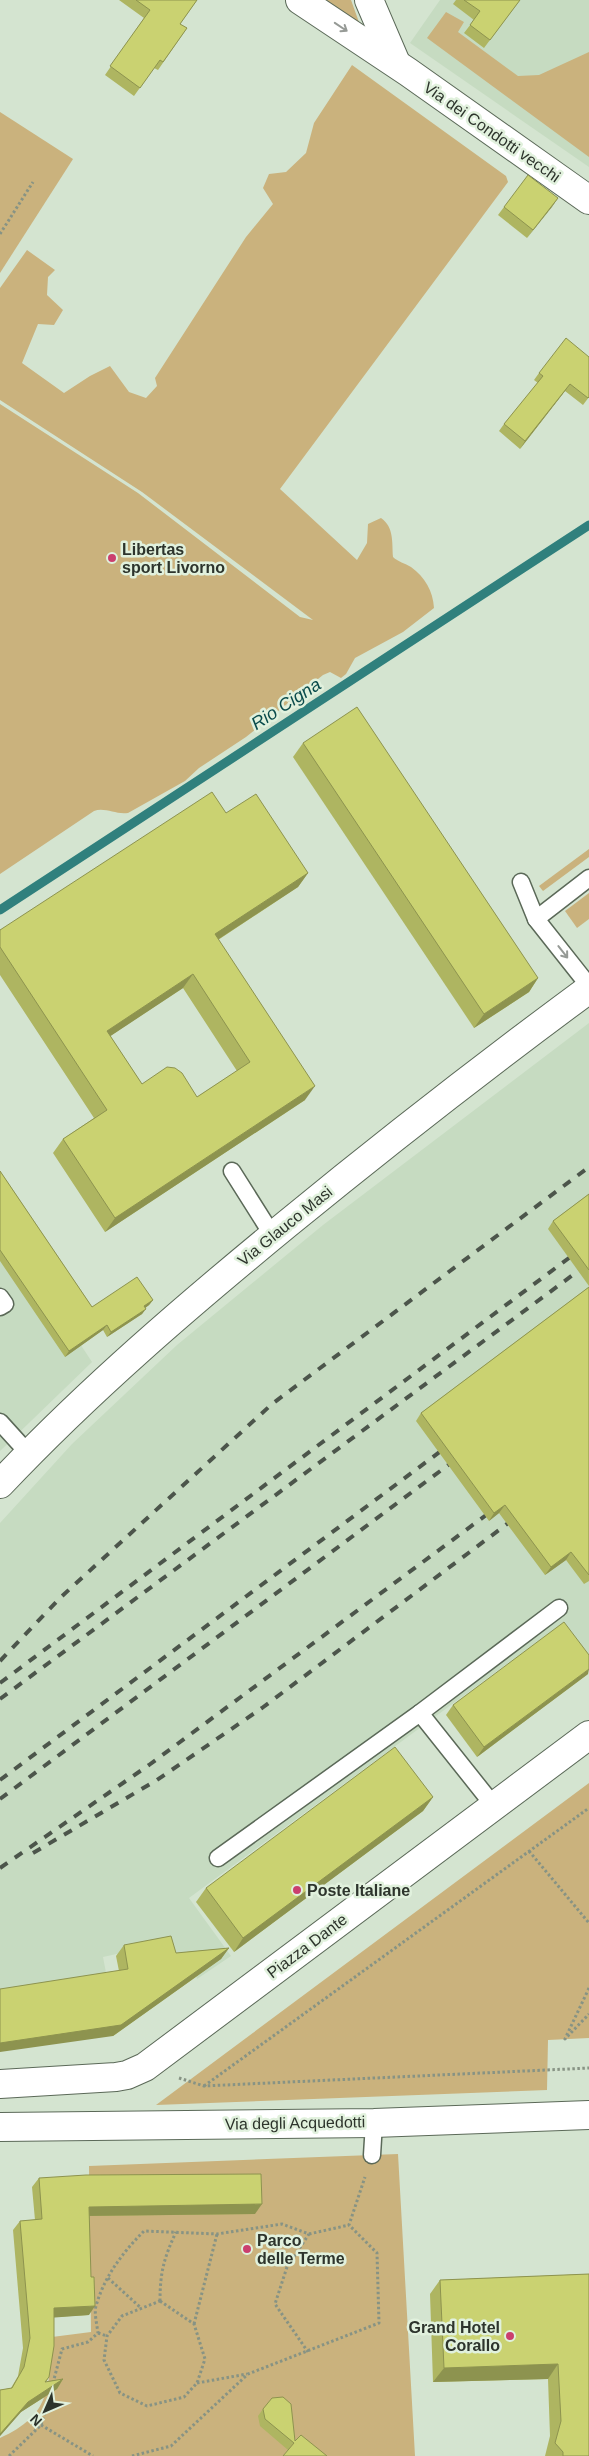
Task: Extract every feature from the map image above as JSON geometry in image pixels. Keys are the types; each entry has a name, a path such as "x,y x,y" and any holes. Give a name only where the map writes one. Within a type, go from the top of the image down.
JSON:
{"street":[{"name":"Via dei Condotti vecchi","path":"300,0 396,64 589,200"},
{"path":"369,0 396,64"},
{"name":"Via Glauco Masi","path":"0,1484 29,1454 181,1311 458,1086 589,988"},
{"name":"Piazza Dante","path":"0,2084 116,2077 145,2068 589,1735"},
{"name":"Via degli Acquedotti","path":"0,2127 374,2123 589,2115"}],"lane":[{"path":"536,919 589,878"},
{"path":"521,882 536,919 589,988"},
{"path":"232,1172 273,1236"},
{"path":"0,1297 5,1304 0,1307"},
{"path":"0,1422 29,1454"},
{"path":"218,1858 420,1713 559,1608"},
{"path":"420,1713 494,1806"},
{"path":"372,2155 374,2123"}],"path":[{"path":"0,234 33,182"},
{"path":"204,2086 589,1808"},
{"path":"529,1851 589,1923"},
{"path":"589,1988 565,2039 589,2014"},
{"path":"145,2068 204,2086 589,2068"},
{"path":"349,2225 372,2155"},
{"path":"98,2333 96,2307 108,2278 122,2253 144,2231 217,2234 282,2224 309,2234 349,2225"},
{"path":"197,2384 248,2374 379,2323 377,2253 349,2225"},
{"path":"160,2301 160,2275 164,2256 176,2232"},
{"path":"160,2301 122,2316 107,2336 104,2360 120,2393 147,2406 184,2397 197,2384 205,2359 194,2324 217,2234"},
{"path":"308,2352 275,2304 287,2267 309,2234"},
{"path":"108,2278 142,2308"},
{"path":"160,2301 194,2324"},
{"path":"98,2333 107,2336"},
{"path":"9,2456 41,2425 62,2349 88,2342 98,2333"},
{"path":"132,2456 171,2446 248,2374"},
{"path":"41,2425 94,2456"}],"shaded area":[{"path":"312,0 351,0 360,25"},
{"path":"440,0 589,0 589,167 410,43"},
{"path":"446,12 464,22 458,32 518,76 539,75 589,52 589,157 427,38"},
{"path":"352,65 506,176 508,182 280,489 357,560 367,543 368,524 381,518 390,530 393,557 411,567 424,580 430,590 434,608 403,632 355,658 346,674 341,678 330,672 323,675 246,737 199,768 185,781 128,813 94,811 0,874 0,404 138,493 300,617 313,620 142,492 0,400 0,288 27,250 55,270 48,277 47,295 63,310 54,325 38,324 22,363 64,393 110,366 129,392 146,398 157,386 155,378 246,237 273,204 263,188 269,174 286,172 306,153 314,123"},
{"path":"0,112 73,159 0,273"},
{"path":"589,849 589,857 543,891 539,886"},
{"path":"589,893 589,919 577,928 565,911"},
{"path":"589,1023 589,1666 557,1627 189,1898 231,1956 197,1979 193,1960 170,1962 166,1943 103,1957 107,1978 0,1997 0,1523 72,1444 177,1345 323,1225"},
{"path":"0,1222 92,1362 0,1451"},
{"path":"589,1783 589,2038 548,2040 547,2090 156,2105"},
{"name":"Parco delle Terme","path":"398,2154 415,2456 0,2456 0,2438 29,2420 44,2398 50,2371 52,2337 91,2332 89,2166"}],"building":[{"path":"136,0 197,0 180,24 187,28 163,62 160,60 140,88 110,66 150,10"},
{"path":"464,0 520,0 490,40 470,25 480,11"},
{"path":"528,175 558,198 533,230 504,207"},
{"path":"566,338 589,357 589,397 570,384 525,441 504,424 543,376 539,373"},
{"path":"357,707 538,978 484,1014 303,743"},
{"path":"212,792 226,813 256,794 308,873 215,934 315,1086 115,1218 63,1139 107,1110 0,947 0,930","holes":["193,974 250,1062 197,1097 182,1073 175,1068 167,1067 142,1084 107,1031"]},
{"path":"0,1171 92,1307 137,1277 153,1300 144,1306 146,1309 111,1332 107,1325 69,1351 0,1250"},
{"path":"589,1194 589,1270 553,1221"},
{"path":"589,1287 589,1575 571,1552 551,1567 505,1505 494,1513 421,1413"},
{"path":"564,1622 589,1655 589,1669 484,1747 453,1705"},
{"path":"395,1747 433,1797 243,1938 206,1888"},
{"path":"171,1936 176,1953 229,1948 121,2025 0,2043 0,1989 128,1969 124,1945"},
{"path":"261,2174 262,2204 89,2207 91,2277 94,2277 95,2306 54,2308 54,2346 49,2377 45,2382 63,2379 28,2402 0,2434 0,2390 12,2388 24,2367 30,2338 20,2221 42,2219 39,2178 86,2175"},
{"name":"Grand Hotel Corallo","path":"589,2274 589,2456 563,2456 563,2452 555,2443 561,2421 558,2364 444,2368 440,2280"},
{"path":"283,2397 291,2404 295,2441 301,2435 327,2456 283,2456 294,2443 265,2419 263,2409 272,2398"}],"waterway":[{"name":"Rio Cigna","path":"0,910 589,525"}],"railway":[{"path":"0,1661 61,1597 272,1404 589,1167"},
{"path":"0,1683 589,1243"},
{"path":"0,1699 589,1263"},
{"path":"0,1780 449,1445"},
{"path":"0,1799 459,1457"},
{"path":"0,1868 149,1765 497,1507"},
{"path":"33,1853 157,1780 262,1708 519,1515"}],"place":[{"name":"Libertas sport Livorno","path":"112,558"},
{"name":"Poste Italiane","path":"297,1890"},
{"name":"Parco delle Terme","path":"247,2249"},
{"name":"Grand Hotel Corallo","path":"510,2336"}]}
